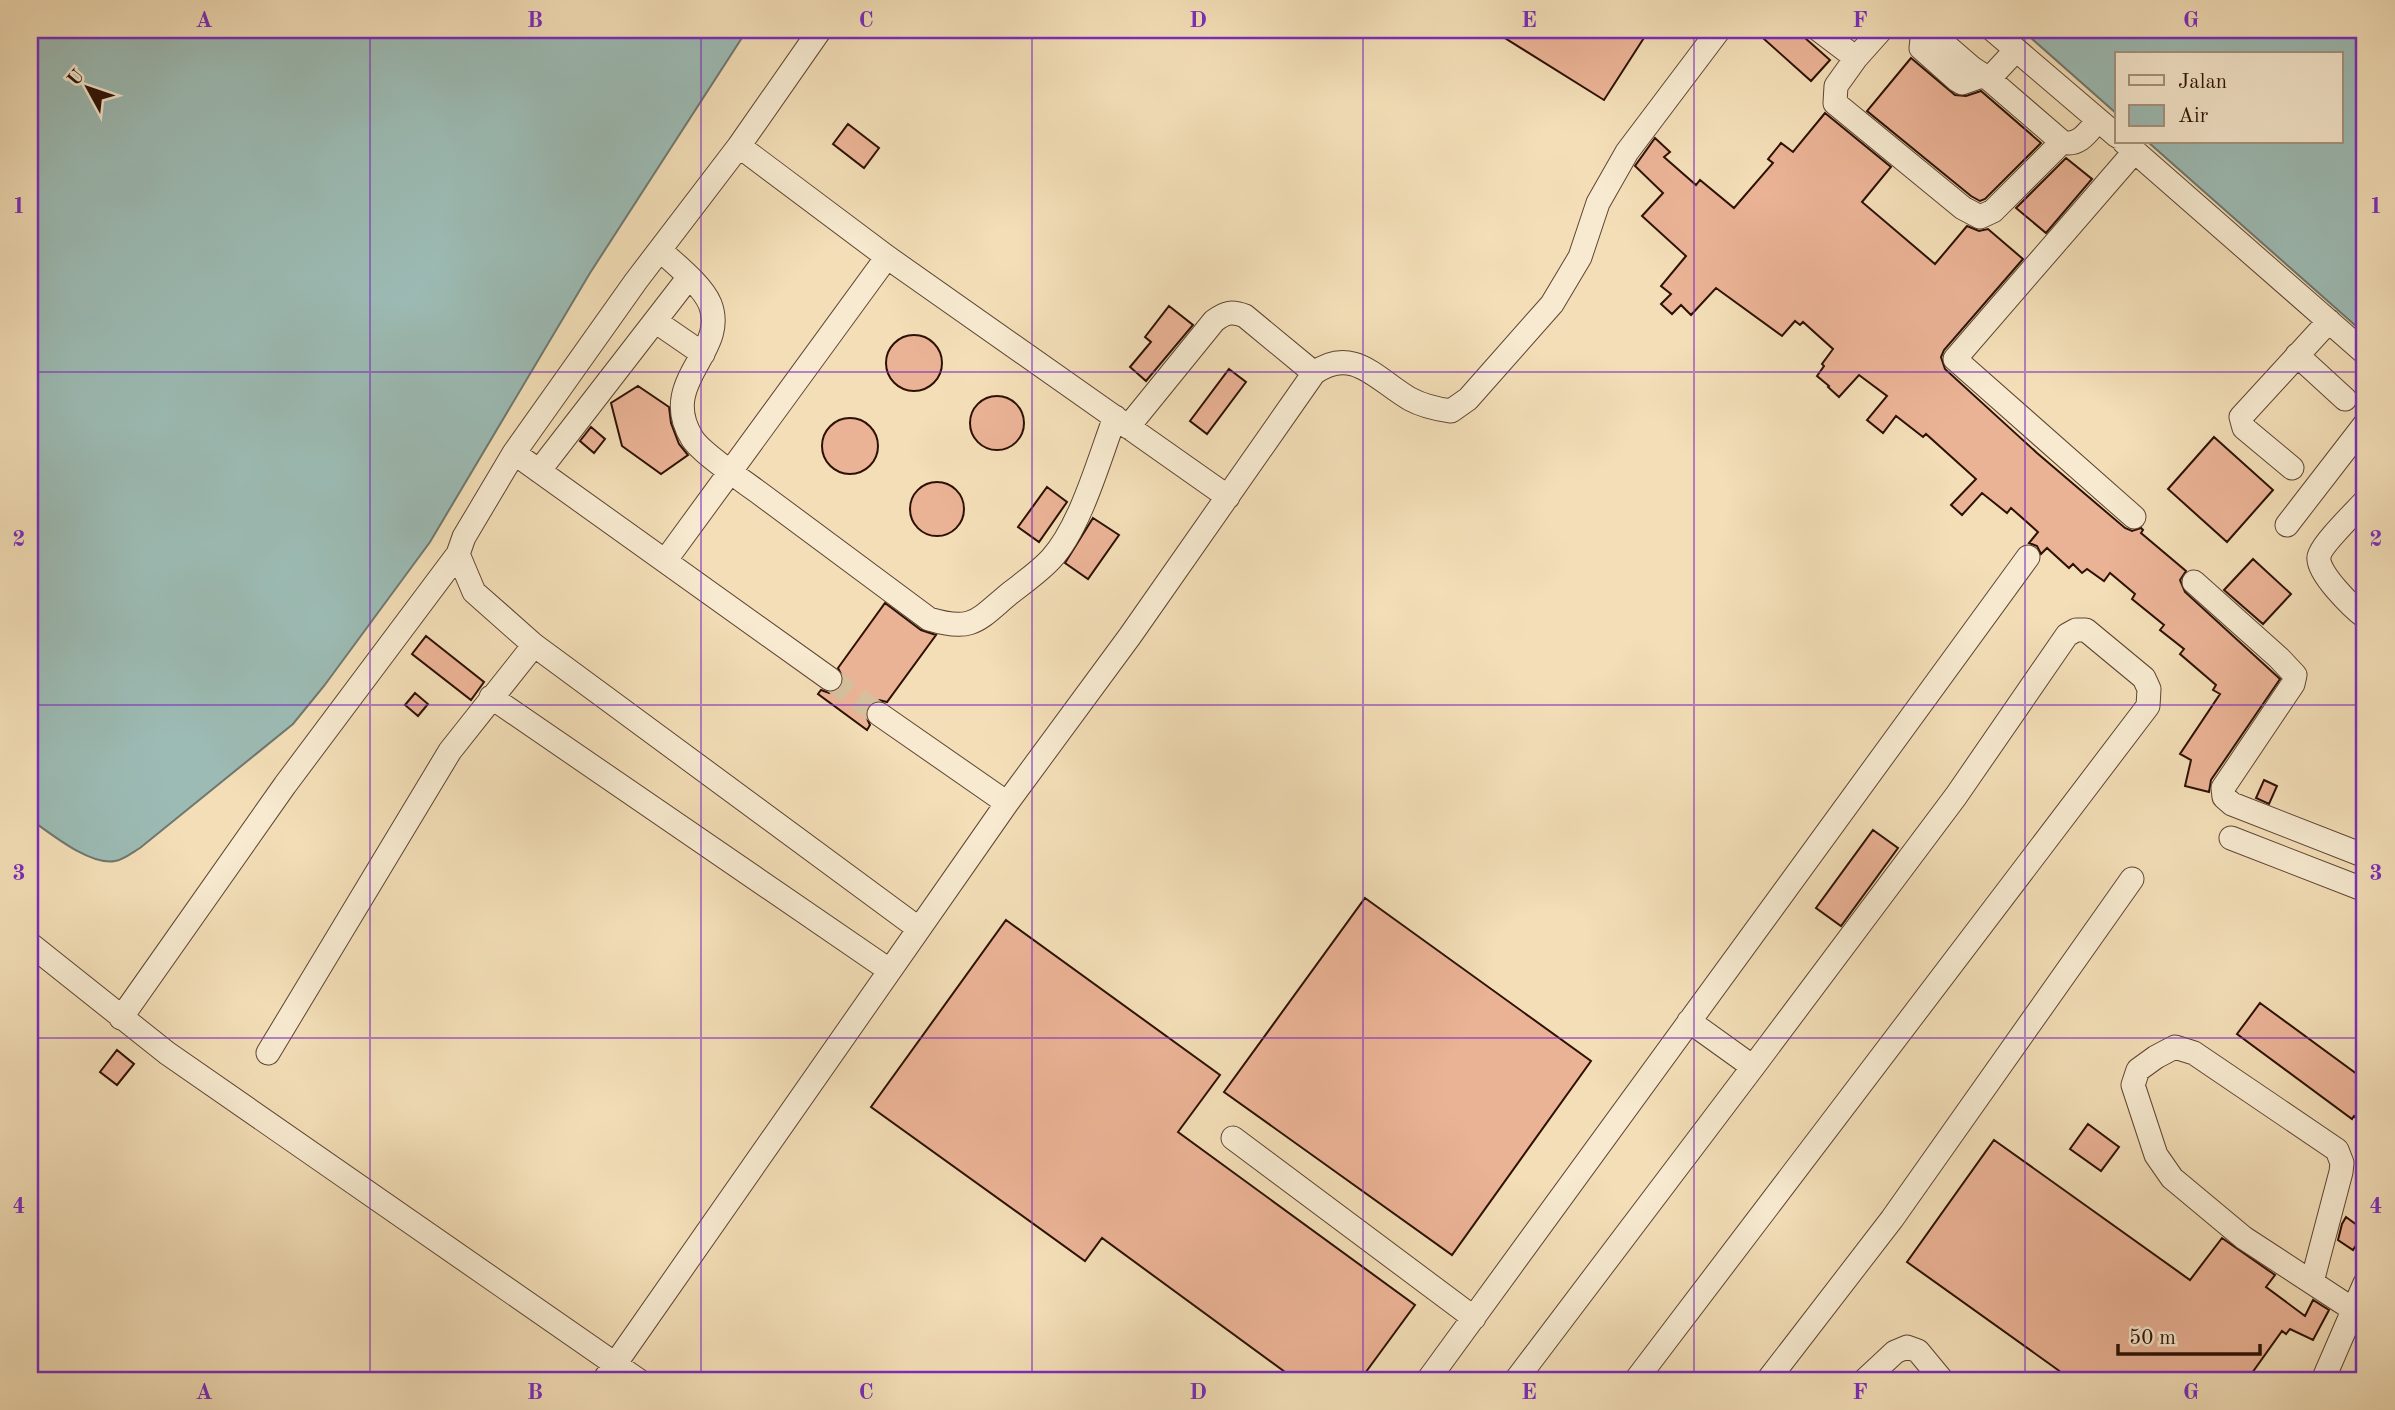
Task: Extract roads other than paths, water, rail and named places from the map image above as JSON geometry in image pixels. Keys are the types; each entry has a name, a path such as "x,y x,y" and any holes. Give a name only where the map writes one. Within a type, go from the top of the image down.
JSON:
{"street":[{"path":"121,1018 285,785 458,554 464,537 514,453 660,250 739,146 820,30"},
{"path":"610,1372 918,928 1130,636 1314,373 1330,363 1352,362 1409,398 1433,409 1451,411 1468,399 1552,304 1580,257 1598,202 1628,152 1719,30"},
{"path":"1819,30 1856,58"},
{"path":"1881,30 1836,86 1835,103 1970,213 1980,217 1993,211 2062,142"},
{"path":"1926,30 2062,142 2071,144 2080,141 2098,120"},
{"path":"1993,30 2115,134"},
{"path":"1986,78 2016,50"},
{"path":"739,146 887,257 1228,497"},
{"path":"2134,517 1955,359 2129,146 2365,353"},
{"path":"660,250 689,277 710,302 714,323 681,396 682,414 692,440 730,472 929,619 947,624 964,626 979,619 1051,559 1075,523 1121,422 1214,321 1224,314 1233,312 1245,316 1314,373"},
{"path":"665,561 887,257"},
{"path":"540,471 689,277"},
{"path":"655,321 702,354"},
{"path":"2292,468 2244,428 2241,417 2329,321"},
{"path":"2297,355 2345,399"},
{"path":"2287,525 2365,424"},
{"path":"514,453 830,679"},
{"path":"2365,501 2323,547 2318,557 2320,566 2349,605 2365,617"},
{"path":"458,554 474,592 534,645 918,928"},
{"path":"1428,1380 2028,557"},
{"path":"2194,582 2278,657 2295,676 2293,684 2223,788 2224,797 2232,804 2365,856"},
{"path":"1516,1380 1956,796 2067,635 2076,629 2086,629 2144,678 2149,689 2148,706 1636,1380"},
{"path":"268,1053 450,751 534,645"},
{"path":"491,698 889,970"},
{"path":"879,714 1007,803"},
{"path":"2231,838 2365,890"},
{"path":"1768,1380 1892,1219 2132,879"},
{"path":"30,944 167,1054 610,1372 638,1380"},
{"path":"1689,1021 1753,1067"},
{"path":"2312,1282 2343,1163 2337,1150 2194,1052 2175,1047 2138,1070 2133,1085 2157,1155 2172,1178 2245,1238 2354,1310"},
{"path":"1233,1138 1474,1318"},
{"path":"2323,1380 2365,1283"},
{"path":"1865,1380 1895,1352 1907,1347 1917,1351 1942,1380"}],"water":[{"path":"30,30 747,30 590,273 430,542 324,686 293,724 140,848 115,861 94,859 82,854 30,819"},
{"path":"2022,30 2365,30 2365,334 2150,144 2342,144 2342,52 2115,52 2115,112"}],"tunnel":[{"path":"830,679 879,714"}]}
